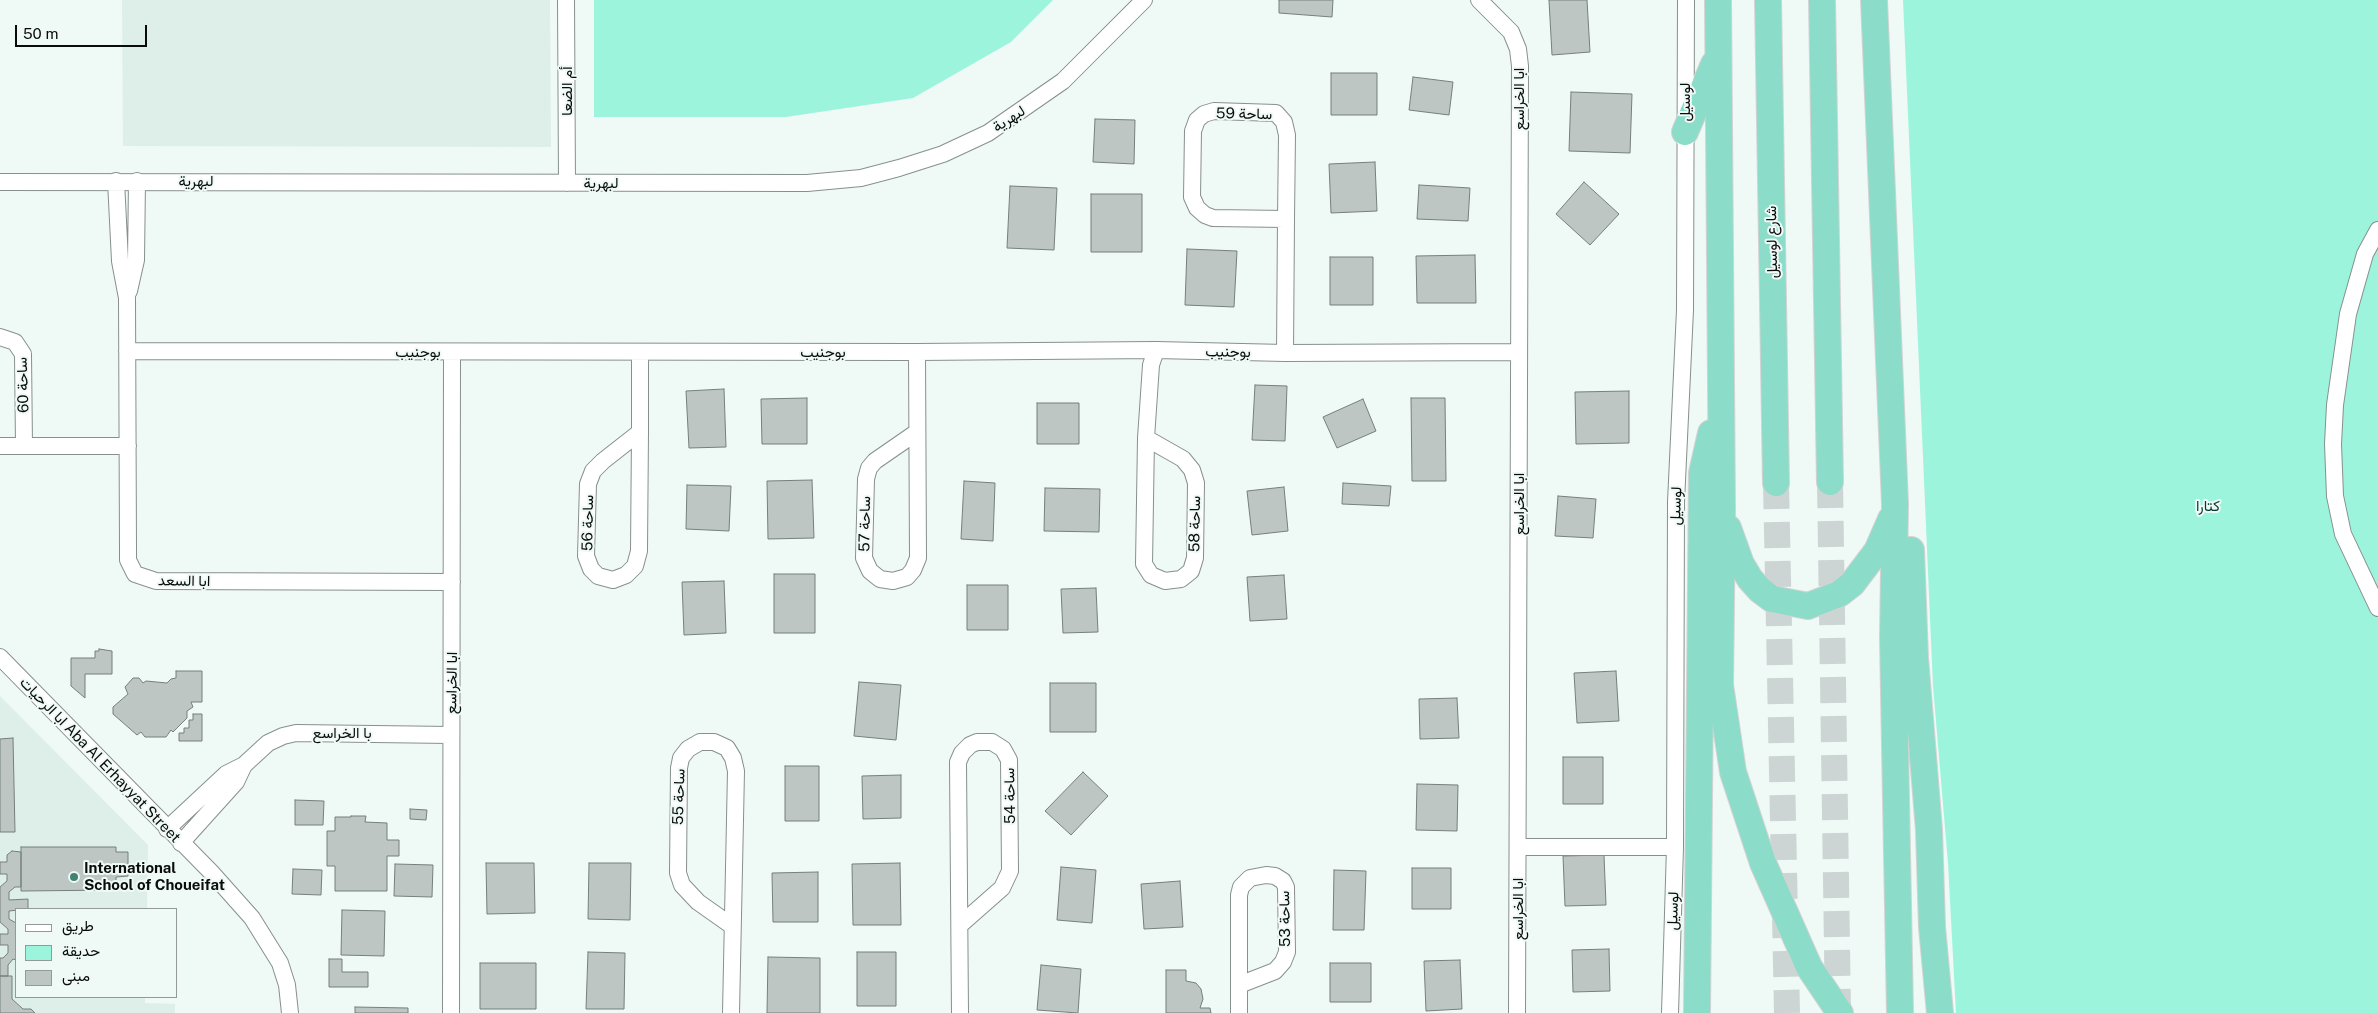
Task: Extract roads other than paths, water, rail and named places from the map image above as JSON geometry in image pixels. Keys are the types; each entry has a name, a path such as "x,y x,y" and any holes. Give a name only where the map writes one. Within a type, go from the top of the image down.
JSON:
{"highway":[{"path":"1718,0 1722,386 1720,685 1733,772 1763,863 1809,967 1840,1013"},
{"name":"شارع لوسيل","path":"1768,0 1776,483"},
{"path":"1822,0 1830,482"},
{"path":"1874,0 1895,504 1894,638 1900,1013"},
{"path":"1685,132 1718,54"},
{"path":"1888,305 1902,380 1915,658 1929,830 1932,928 1940,1013"},
{"path":"1697,1013 1702,473 1722,386"},
{"path":"1722,510 1735,550 1750,579 1772,599 1808,606 1839,594 1863,571 1886,533 1895,504"}],"street":[{"name":"أم الضعا","path":"566,0 567,182"},
{"name":"لبهرية","path":"0,182 807,183 861,178 942,154 988,133 1043,97 1063,81 1144,0"},
{"name":"لوسيل","path":"1670,1013 1675,847 1676,502 1685,310 1686,0"},
{"name":"ابا الخراسع","path":"1485,2 1511,32 1518,49 1517,1013"},
{"name":"ساحة 59","path":"1285,353 1287,136 1284,122 1276,112 1214,111 1204,114 1197,120 1193,131 1192,197 1197,208 1205,215 1213,218 1286,219"},
{"name":"ابا السعد","path":"116,181 120,261 127,298 128,560 135,574 144,579 171,582 452,582"},
{"name":"ابا السعد","path":"127,298 136,260 137,181"},
{"path":"2378,230 2365,254 2348,314 2335,405 2333,444 2335,496 2343,534 2378,608"},
{"name":"ساحة 60","path":"0,337 15,342 23,354 24,446"},
{"name":"بوجنيب","path":"127,351 918,352 1156,350 1285,353 1519,352"},
{"name":"ساحة 58","path":"1146,438 1183,460 1192,470 1196,483 1195,558 1191,571 1180,579 1165,582 1151,575 1144,564 1146,438 1151,365 1156,350"},
{"name":"ابا الخراسع","path":"451,1013 452,352"},
{"name":"ساحة 56","path":"640,352 640,432 639,551 635,566 626,575 613,580 598,576 591,569 586,556 588,484 593,471 602,461 640,432"},
{"name":"ساحة 57","path":"917,432 875,461 869,468 866,479 864,558 870,571 880,578 893,580 906,577 914,570 918,558 918,352"},
{"path":"0,446 128,446"},
{"name":"ابا الرحيات Aba Al Erhayyat Street","path":"0,657 246,912 268,941 280,963 286,985 290,1013"},
{"name":"با الخراسع","path":"167,829 226,774 244,765 268,742 296,733 451,735"},
{"name":"ساحة 55","path":"731,1013 734,764 727,748 714,742 700,742 688,749 681,758 679,768 678,873 682,885 694,898 732,926"},
{"name":"ساحة 54","path":"960,924 1002,888 1010,871 1009,760 1004,749 992,742 977,742 970,745 962,753 958,762 960,1013"},
{"name":"با الخراسع","path":"181,843 236,782 244,765"},
{"path":"1518,847 1675,847"},
{"name":"ساحة 53","path":"1238,1013 1238,895 1241,887 1250,878 1266,875 1275,876 1283,881 1286,887 1287,952 1283,962 1275,971 1239,985"}],"tunnel":[{"path":"1830,482 1838,1013"},
{"path":"1776,483 1787,1013"}],"place":[{"name":"International School of Choueifat","path":"74,877"}],"park label":[{"name":"كتارا","path":"2208,506"}]}
